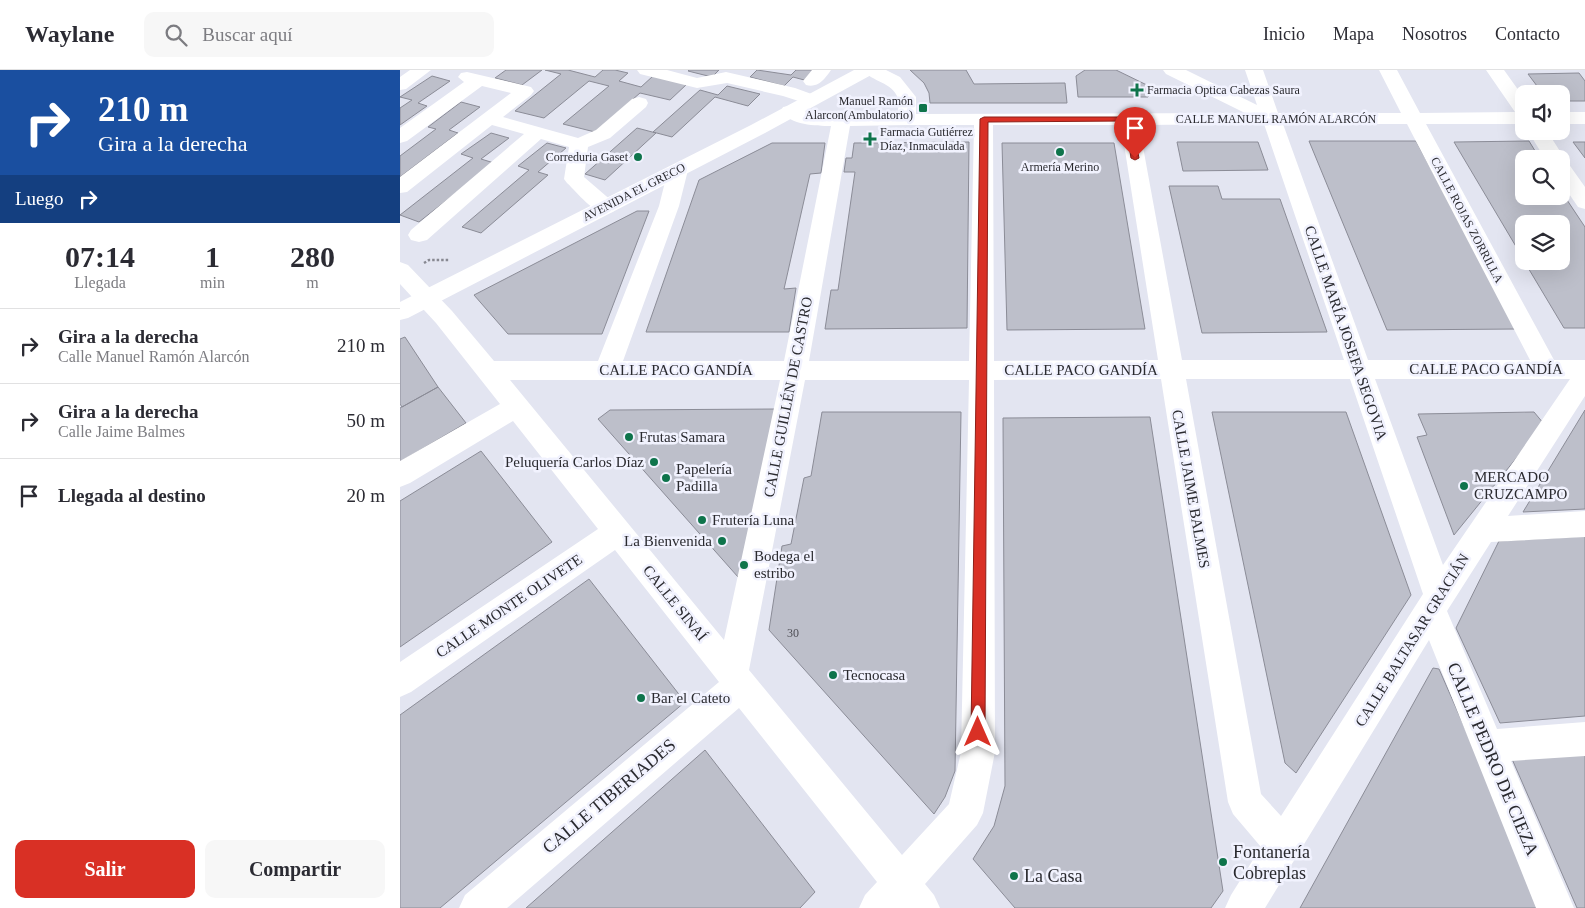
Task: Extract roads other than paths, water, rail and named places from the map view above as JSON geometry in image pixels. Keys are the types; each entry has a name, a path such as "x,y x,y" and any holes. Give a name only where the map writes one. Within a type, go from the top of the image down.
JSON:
{"street":[{"path":"400,85 422,70"},
{"path":"646,70 697,83 715,81 730,73 811,100"},
{"name":"AVENIDA EL GRECO","path":"400,312 678,170 867,70"},
{"path":"872,70 894,81 907,97 907,120"},
{"path":"1172,70 1271,119"},
{"name":"CALLE MARÍA JOSEFA SEGOVIA","path":"1254,70 1359,369 1435,603"},
{"name":"CALLE ROJAS ZORRILLA","path":"1388,70 1547,369"},
{"path":"1495,70 1515,99"},
{"path":"400,137 472,78 525,91 400,186"},
{"path":"490,119 579,144 602,134 639,102"},
{"name":"CALLE MANUEL RAMÓN ALARCÓN","path":"790,111 806,118 842,120 1515,118"},
{"path":"1570,118 1585,118"},
{"path":"900,900 965,813 978,752 984,119"},
{"name":"CALLE JAIME BALMES","path":"1129,119 1245,802 1283,846"},
{"name":"CALLE GUILLÉN DE CASTRO","path":"736,679 842,120"},
{"path":"419,235 538,132"},
{"path":"579,144 574,179 606,207"},
{"path":"607,370 669,206 678,170"},
{"path":"1570,181 1585,202"},
{"name":"CALLE SINAÍ","path":"400,270 488,371 736,679 900,900"},
{"name":"CALLE PACO GANDÍA","path":"488,371 1585,369"},
{"name":"CALLE BALTASAR GRACIÁN","path":"1244,908 1435,603 1585,376"},
{"path":"400,475 516,407"},
{"path":"1483,530 1585,524"},
{"name":"CALLE MONTE OLIVETE","path":"400,681 617,532"},
{"name":"CALLE PEDRO DE CIEZA","path":"1435,603 1487,746 1555,908"},
{"name":"CALLE TIBERIADES","path":"478,908 736,679"},
{"path":"1487,746 1585,739"}],"place":[{"name":"Farmacia Optica Cabezas Saura","path":"1137,90"},
{"name":"Manuel Ramón Alarcon(Ambulatorio)","path":"923,108"},
{"name":"Farmacia Gutiérrez Díaz, Inmaculada","path":"870,139"},
{"name":"Armería Merino","path":"1060,152"},
{"name":"Correduria Gaset","path":"638,157"},
{"name":"Frutas Samara","path":"629,437"},
{"name":"Peluquería Carlos Díaz","path":"654,462"},
{"name":"Papelería Padilla","path":"666,478"},
{"name":"MERCADO CRUZCAMPO","path":"1464,486"},
{"name":"Frutería Luna","path":"702,520"},
{"name":"La Bienvenida","path":"722,541"},
{"name":"Bodega el estribo","path":"744,565"},
{"name":"Tecnocasa","path":"833,675"},
{"name":"Bar el Cateto","path":"641,698"},
{"name":"Fontanería Cobreplas","path":"1223,862"},
{"name":"La Casa","path":"1014,876"}]}
